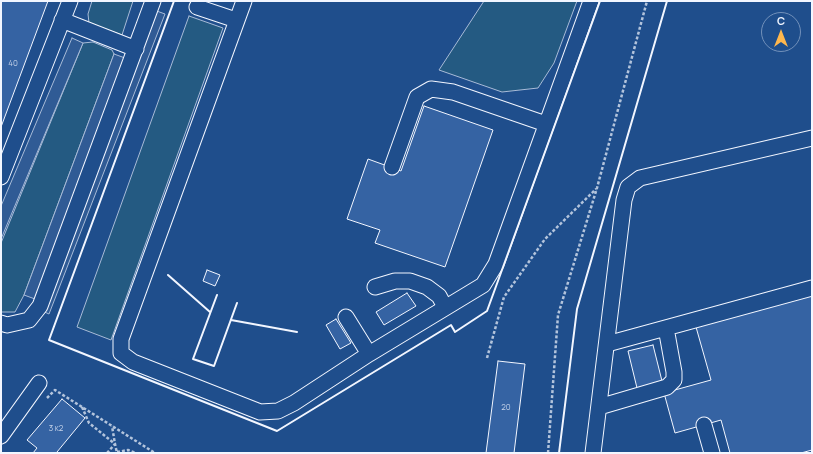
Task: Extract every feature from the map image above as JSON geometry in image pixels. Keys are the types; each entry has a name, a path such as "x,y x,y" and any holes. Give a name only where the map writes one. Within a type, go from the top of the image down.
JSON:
{"lane":[{"path":"1,177 70,1"},
{"path":"1,323 7,325 29,320 40,306 154,1"},
{"path":"244,1 121,339 121,353 133,362 260,412 278,411 294,403 369,354 483,285 496,264 591,1"},
{"path":"197,7 236,20"},
{"path":"62,20 136,49"},
{"path":"392,167 417,97 431,89 453,92 546,124"},
{"path":"593,453 624,200 628,187 640,178 812,138"},
{"path":"375,287 395,281 410,282 427,287 439,296 445,307"},
{"path":"607,344 812,288"},
{"path":"346,317 369,354"},
{"path":"599,407 667,387 674,380 674,372 666,328"},
{"path":"1,436 39,383"},
{"path":"704,425 712,453"}],"path":[{"path":"548,453 558,315 597,188 647,1"},
{"path":"487,358 504,297 545,239 597,188"},
{"path":"46,399 55,390 155,453"},
{"path":"81,407 89,423 115,444"},
{"path":"112,426 117,453 128,450 136,453"},
{"path":"107,453 115,444"}],"shaded area":[{"path":"92,1 133,1 122,35 89,23 88,14"},
{"path":"484,1 577,1 554,63 538,88 502,92 439,70"},
{"path":"154,10 165,14 49,314 38,309"},
{"path":"189,16 223,28 111,340 77,327"},
{"path":"72,38 83,43 1,239 1,206"},
{"path":"93,42 112,50 114,54 24,295 15,312 1,312 1,243 83,43"},
{"path":"114,54 125,58 35,299 24,295"}],"building":[{"path":"1,1 48,1 1,127"},
{"path":"424,106 493,130 445,267 375,243 380,230 347,219 368,159 401,171"},
{"path":"207,270 220,275 215,286 203,281"},
{"path":"407,293 416,306 384,325 376,312"},
{"path":"812,295 812,450 801,453 730,453 721,420 675,433 664,393 711,380 696,327"},
{"path":"336,319 351,343 340,349 326,325"},
{"path":"653,345 662,381 637,388 628,351"},
{"path":"498,361 525,364 514,453 486,453"},
{"path":"62,399 85,418 57,452 58,453 33,453 37,448 27,440"}],"wall":[{"path":"174,1 49,340 277,431 451,325 455,332 487,311 600,1"},
{"path":"559,453 577,309 667,1"},
{"path":"168,275 210,312"},
{"path":"217,295 193,359 214,366 237,303"},
{"path":"231,320 297,332"}]}
